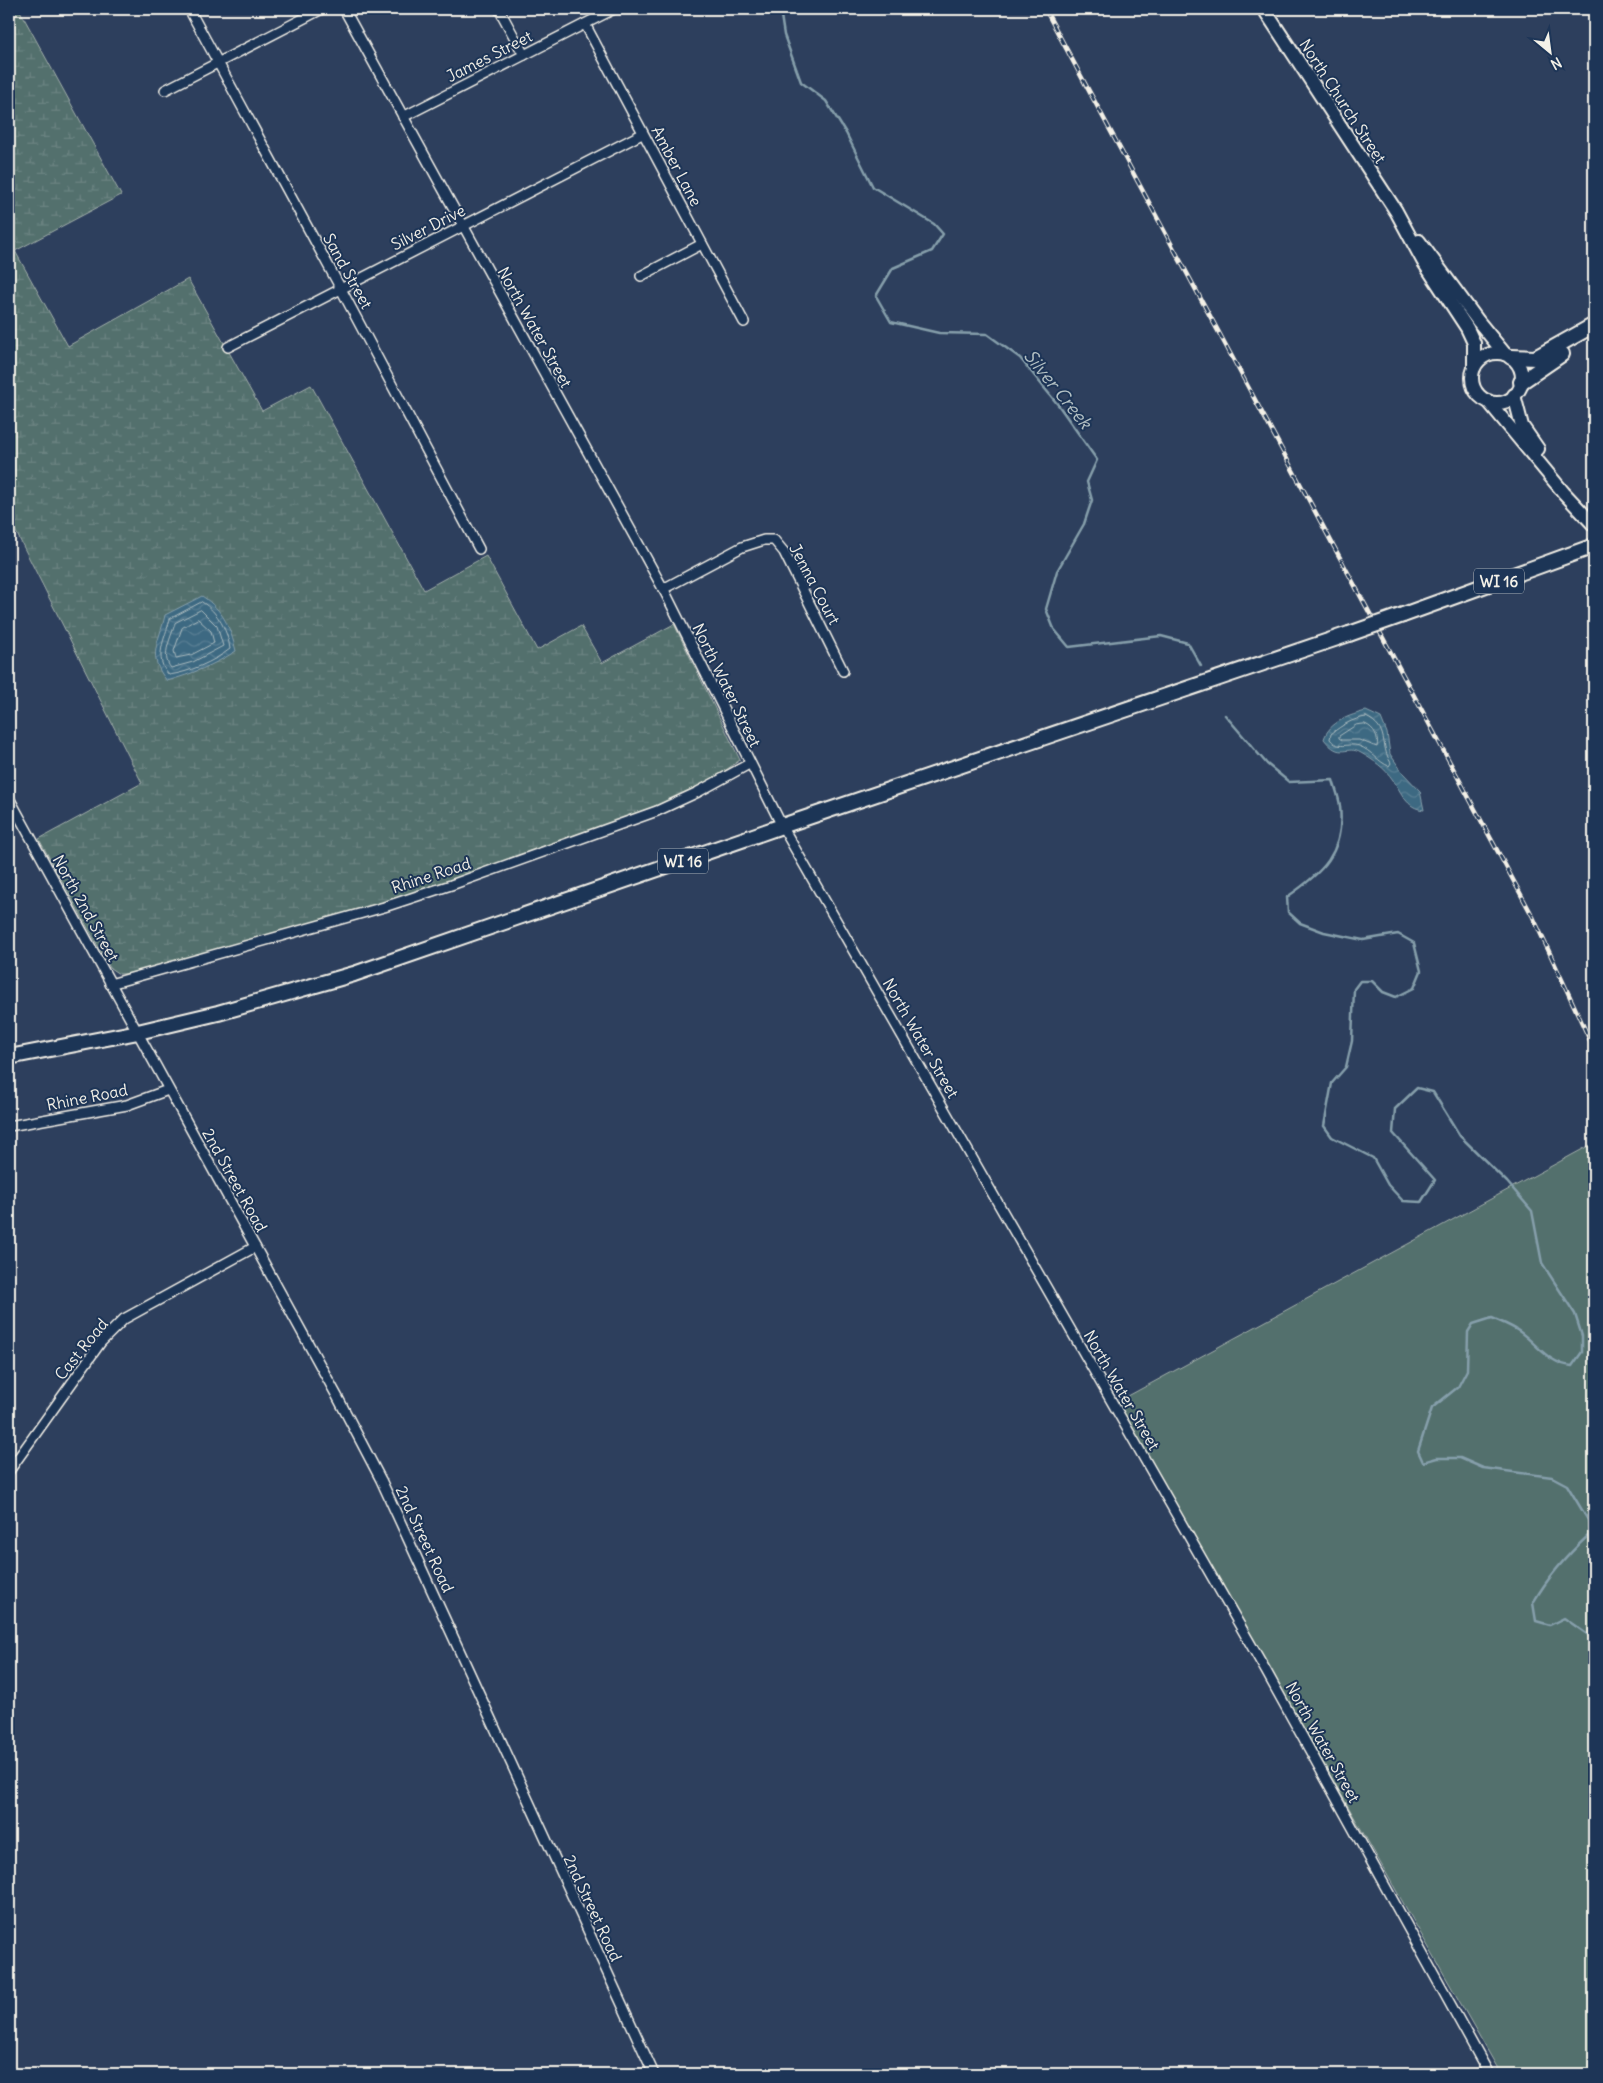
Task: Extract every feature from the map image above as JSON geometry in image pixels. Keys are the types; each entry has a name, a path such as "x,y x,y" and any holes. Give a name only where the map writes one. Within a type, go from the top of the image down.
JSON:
{"highway":[{"path":"1508,356 1535,358 1594,326"},
{"path":"1521,382 1549,362 1594,336"},
{"name":"WI 16","path":"9,1057 138,1032 218,1013 354,974 782,826 1403,616 1594,546"}],"main road":[{"name":"North Church Street","path":"1264,9 1396,211 1508,356"},
{"name":"North Church Street","path":"1396,211 1423,261 1472,336 1475,352 1474,368"},
{"path":"1488,401 1502,402 1514,395 1521,382 1520,368 1508,356 1498,353 1484,357 1474,368 1473,383 1481,397 1488,401 1564,493 1593,524"},
{"path":"1514,395 1522,426 1593,524"}],"street":[{"name":"Sand Street","path":"189,9 479,549"},
{"path":"165,90 322,9"},
{"name":"North Water Street","path":"344,9 663,589 749,764 782,826 1266,1671 1489,2074"},
{"path":"499,9 524,55"},
{"name":"James Street","path":"403,117 614,9"},
{"name":"Amber Lane","path":"584,24 744,322"},
{"name":"Silver Drive","path":"228,347 642,134"},
{"path":"641,276 702,244"},
{"name":"Jenna Court","path":"663,589 742,547 764,540 774,540 784,552 843,671"},
{"name":"Rhine Road","path":"110,984 384,907 479,875 657,811 698,792 749,764"},
{"name":"North 2nd Street","path":"9,798 138,1032"},
{"name":"2nd Street Road","path":"138,1032 381,1480 654,2074"},
{"name":"Rhine Road","path":"9,1126 127,1105 168,1090"},
{"name":"Cast Road","path":"9,1471 101,1342 124,1319 255,1247"}],"green space":[{"path":"9,9 19,9 121,195 15,251 68,346 188,279 262,411 311,385 424,590 486,556 537,650 581,626 602,663 674,624 740,760 709,782 661,807 361,911 139,973 119,974 110,968 39,839 142,783 9,518"},
{"path":"1594,1143 1594,2074 1501,2074 1117,1402"}],"water":[{"path":"202,596 216,608 225,620 236,651 203,669 167,681 157,664 156,656 157,642 165,615"},
{"path":"1366,711 1381,718 1387,733 1390,754 1403,773 1420,791 1424,810 1418,809 1409,803 1390,776 1374,761 1356,751 1339,751 1330,746 1324,739 1330,728 1341,720"}],"waterway":[{"name":"Silver Creek","path":"780,9 784,35 801,82 826,101 846,133 873,187 934,224 943,234 932,251 893,268 876,296 891,322 939,333 987,334 1020,358 1059,406 1097,460 1087,482 1092,500 1084,524 1057,571 1046,609 1054,629 1069,647 1161,636 1188,643 1201,666"},
{"path":"1225,715 1267,764 1289,782 1333,780 1339,803 1341,822 1335,849 1320,870 1287,897 1288,912 1300,923 1324,932 1363,940 1398,934 1414,943 1421,971 1414,988 1396,997 1383,992 1372,981 1360,981 1354,989 1352,1041 1346,1067 1332,1083 1324,1126 1332,1137 1373,1158 1388,1185 1403,1201 1421,1202 1435,1180 1393,1133 1395,1109 1417,1088 1433,1092 1460,1136 1507,1182 1532,1211 1542,1263 1575,1314 1582,1336 1582,1352 1572,1366 1550,1358 1517,1330 1492,1318 1473,1324 1468,1332 1467,1370 1458,1387 1432,1408 1418,1451 1423,1462 1437,1458 1460,1458 1483,1468 1552,1477 1567,1485 1588,1520 1589,1535 1558,1567 1539,1593 1533,1603 1536,1621 1550,1625 1564,1618 1594,1639"}],"railway":[{"path":"1045,9 1533,917 1594,1049"}]}
